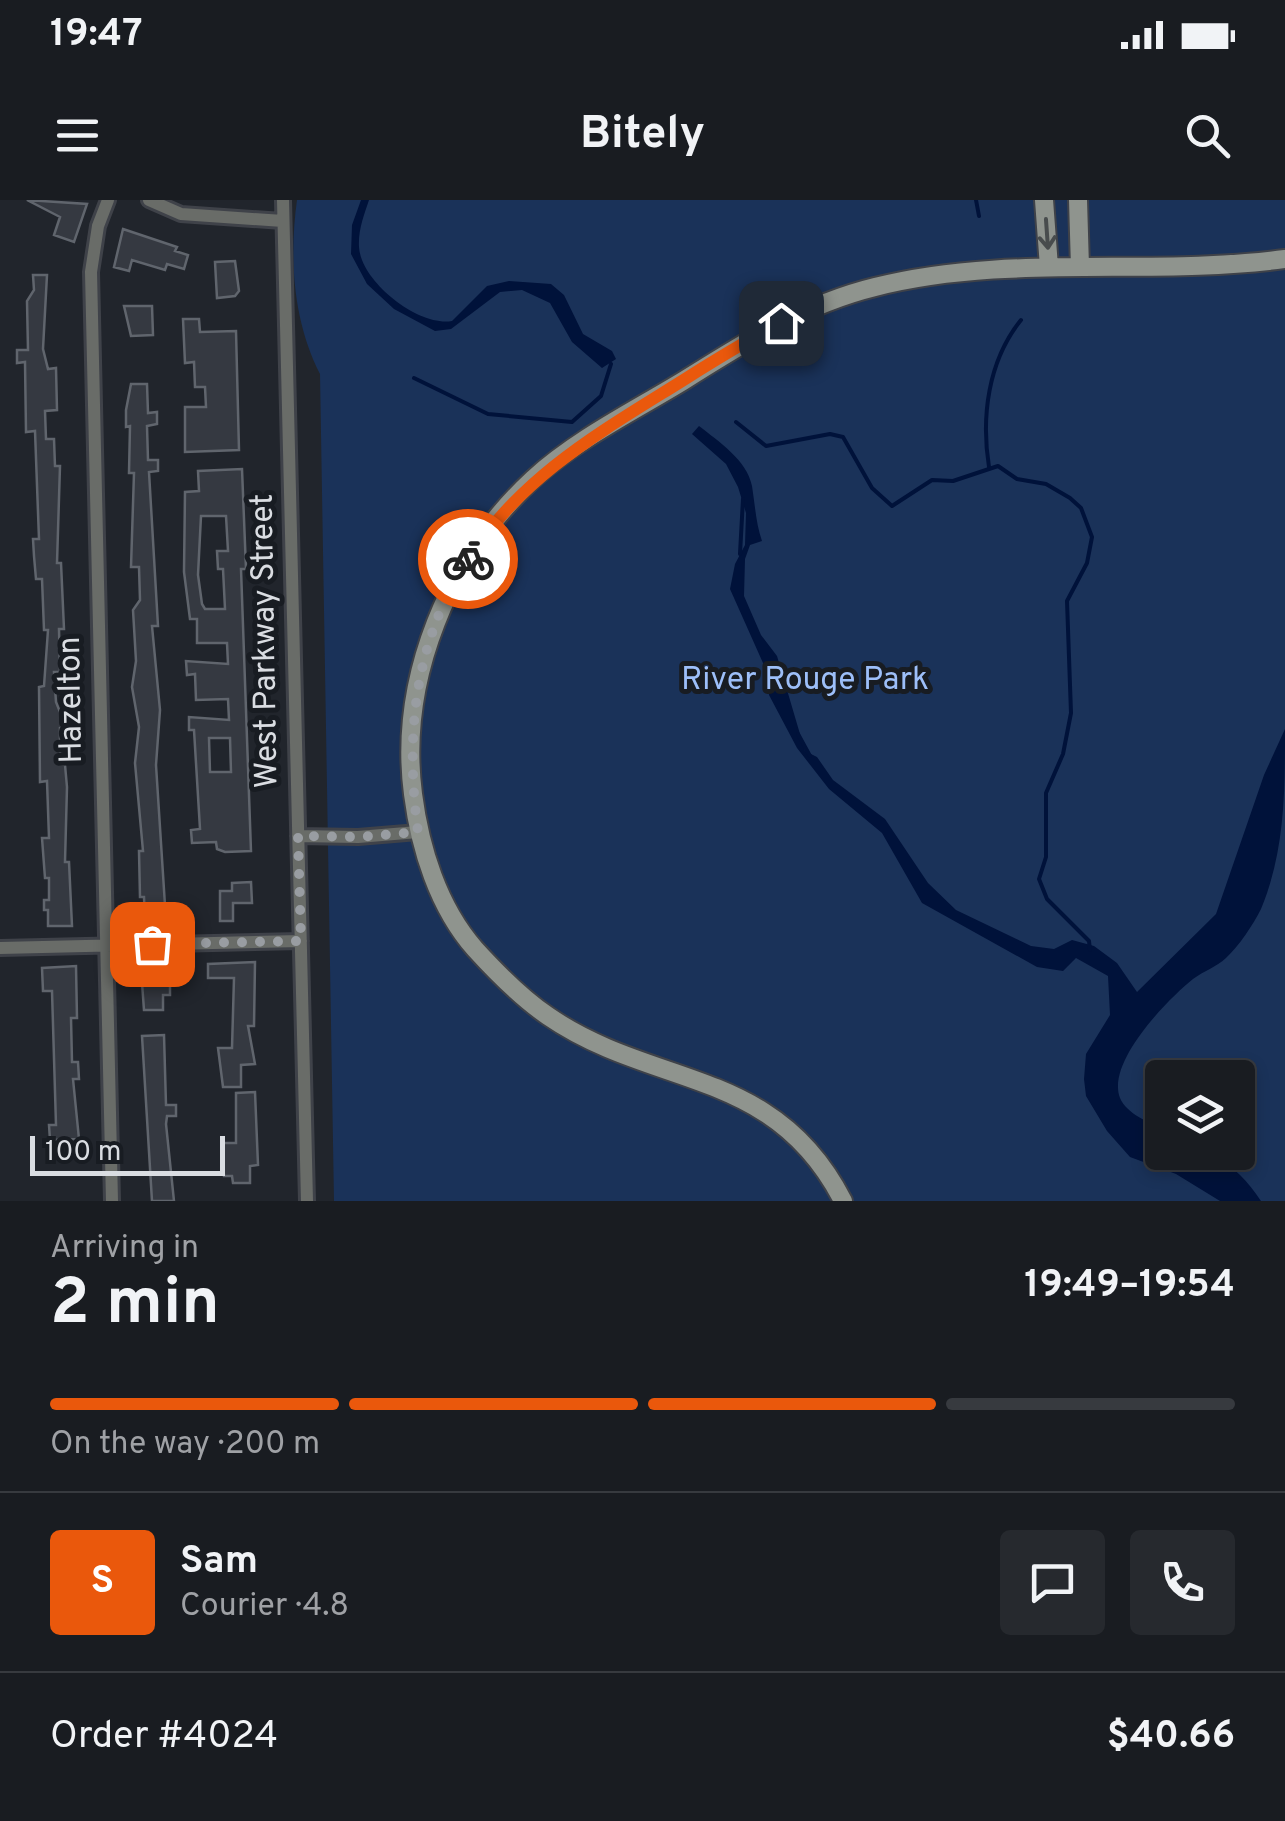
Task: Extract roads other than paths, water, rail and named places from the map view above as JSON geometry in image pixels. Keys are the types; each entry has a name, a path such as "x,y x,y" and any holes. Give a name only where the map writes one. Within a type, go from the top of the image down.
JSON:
{"main road":[{"path":"1044,200 1049,268"},
{"path":"1078,200 1080,266"},
{"path":"842,1201 826,1168 755,1104 716,1085 602,1043 548,1016 473,947 433,879 418,832 410,773 414,703 430,635 456,578 490,526 534,479 584,440 751,338 812,308 873,287 936,275 1285,258"}],"street":[{"name":"Hazelton","path":"108,200 95,236 91,272 112,1201"},
{"path":"149,200 177,213 283,221"},
{"name":"West Parkway Street","path":"283,200 307,1201"},
{"path":"298,836 418,832"},
{"path":"0,948 301,941"}],"waterway":[{"path":"976,200 979,216"},
{"path":"989,467 987,409 994,371 1021,320"},
{"path":"414,378 488,414 572,422 601,396 611,364"},
{"path":"736,422 766,446 830,434 843,437 872,488 892,506 932,480 953,481 998,466 1017,479 1046,484 1081,508 1092,537 1087,563 1067,601 1071,713 1063,754 1046,793 1046,857 1039,879 1047,899 1089,941 1090,950"},
{"path":"740,554 743,499"},
{"path":"798,734 810,756"}],"park label":[{"name":"River Rouge Park","path":"805,681"}]}
